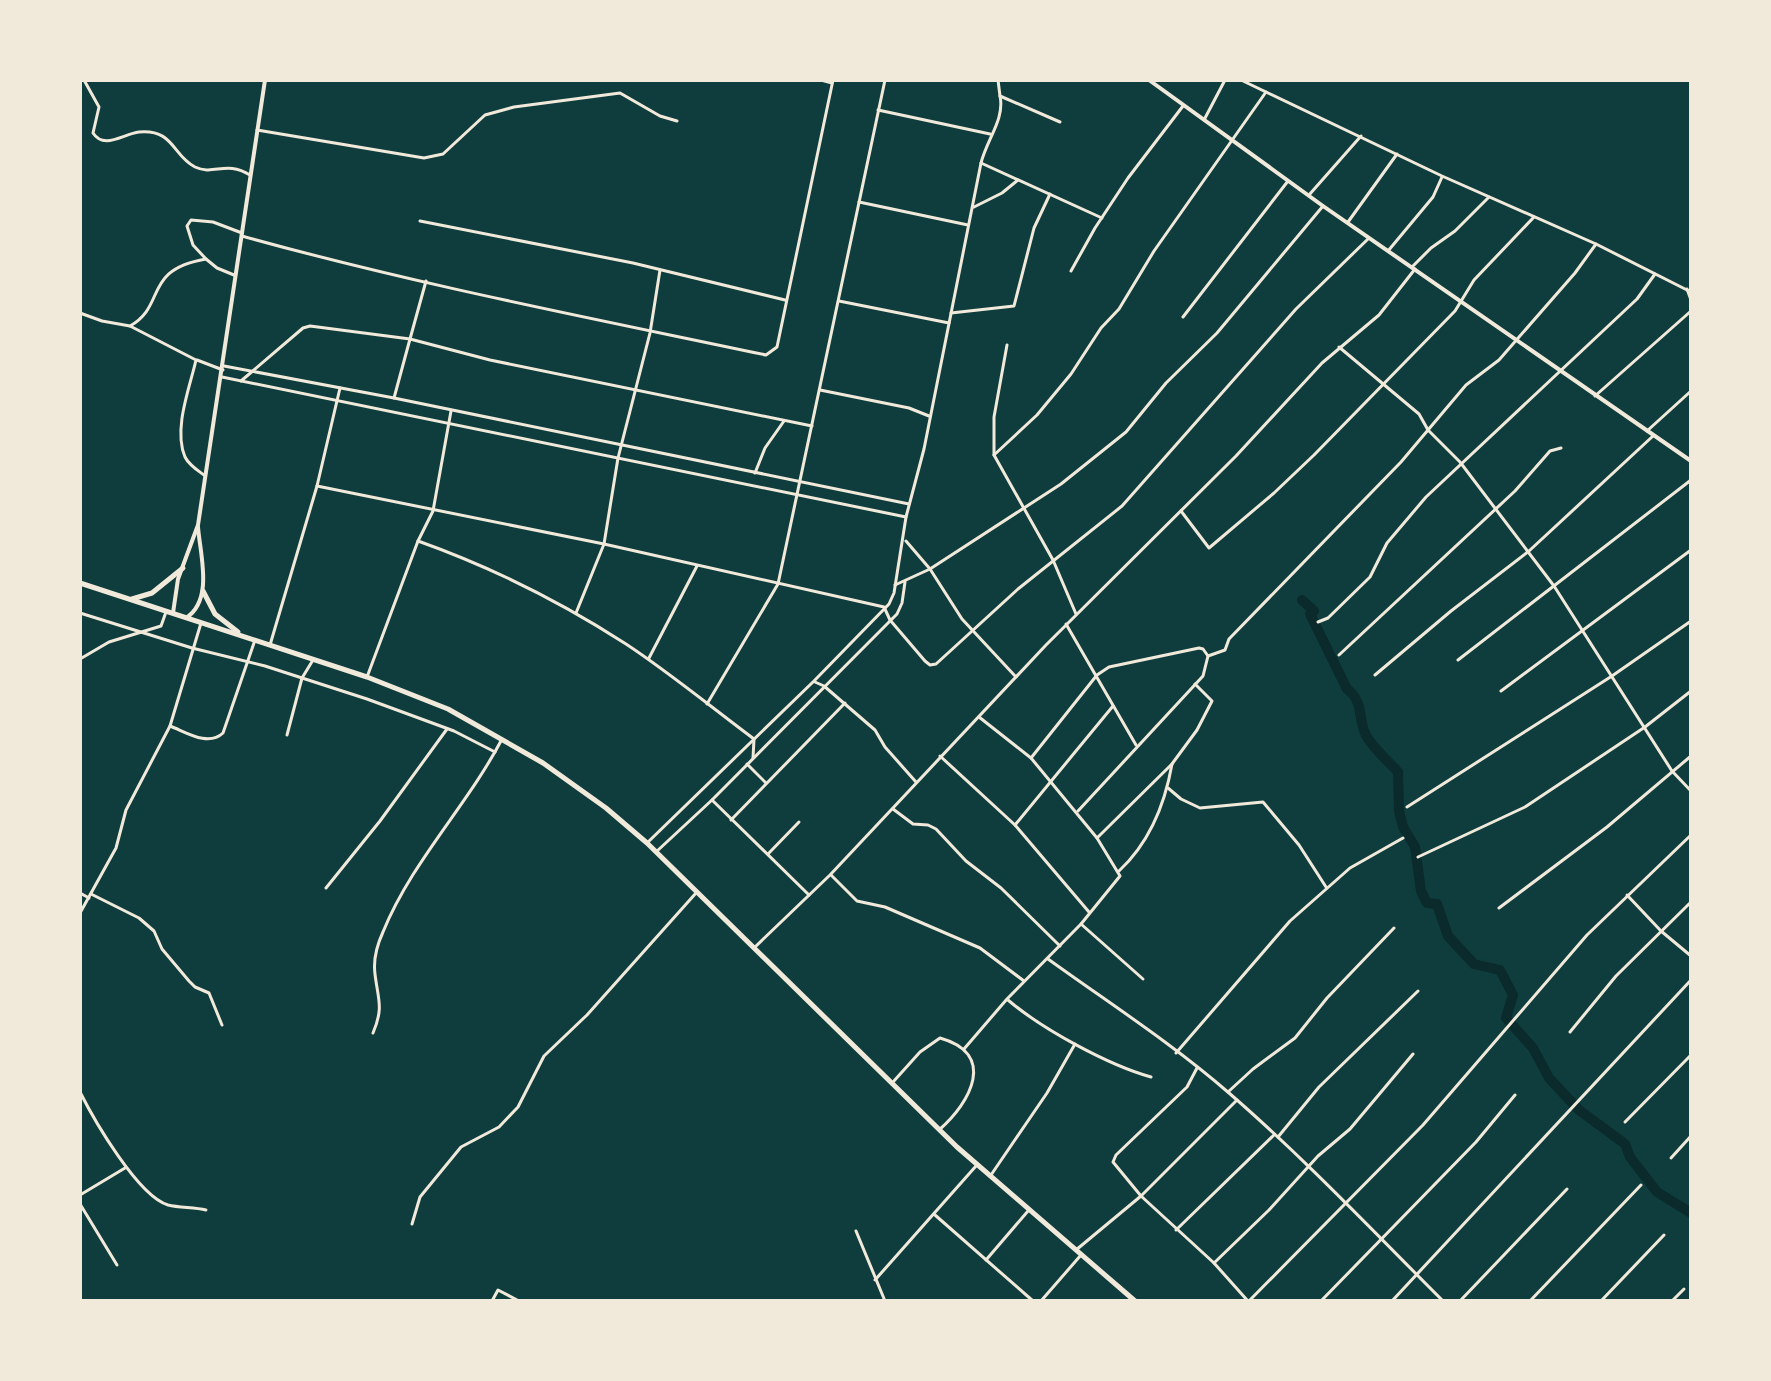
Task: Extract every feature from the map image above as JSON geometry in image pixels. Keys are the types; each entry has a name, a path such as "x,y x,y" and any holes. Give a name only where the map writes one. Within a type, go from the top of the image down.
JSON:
{"main road":[{"path":"131,599 152,593 183,568"},
{"path":"80,583 367,677 448,709 502,738 581,789 647,843 939,1130 1135,1301"},
{"path":"203,591 215,614 247,637"}],"street":[{"path":"84,80 99,107 93,133 101,140 140,132 154,133 170,140 194,166 202,169 231,166 250,175"},
{"path":"80,659 109,642 161,626 170,612 198,525 265,80"},
{"path":"236,276 217,268 206,259 188,235 187,226 191,220 213,222 301,253 650,333 766,355 777,347 832,81 821,80"},
{"path":"707,704 778,584 885,80"},
{"path":"647,843 889,604 906,517 924,449 981,163 990,134 1003,109 998,80"},
{"path":"1149,80 1347,223 1691,461"},
{"path":"1204,120 1225,80"},
{"path":"1241,80 1442,176 1596,244 1689,290 1691,300"},
{"path":"994,455 1037,415 1071,374 1266,92"},
{"path":"256,129 424,158 443,154 485,115 514,107 620,93 652,112 677,121"},
{"path":"1000,96 1060,122"},
{"path":"1071,271 1102,218 1183,106"},
{"path":"878,110 990,134"},
{"path":"1309,195 1361,136"},
{"path":"1347,223 1397,154"},
{"path":"981,163 1102,218"},
{"path":"1388,251 1433,197 1442,176"},
{"path":"974,207 1002,193 1018,180"},
{"path":"1183,317 1289,180"},
{"path":"951,313 1014,306 1034,228 1050,194"},
{"path":"755,947 830,875 1066,624 1181,511 1339,347 1379,315 1431,248 1455,231 1489,196"},
{"path":"859,202 970,225"},
{"path":"895,585 930,569 1061,484 1126,432 1166,383 1217,333 1323,206"},
{"path":"1181,511 1209,548 1284,483 1455,311 1483,270 1534,217"},
{"path":"420,221 633,263 785,300"},
{"path":"884,607 890,620 930,665 936,664 1053,560 1122,506 1296,309 1369,238"},
{"path":"1208,656 1225,650 1229,639 1401,462 1466,385 1499,360 1575,273 1596,244"},
{"path":"130,326 139,321 167,273 206,259"},
{"path":"576,613 604,544 618,458 650,333 660,270"},
{"path":"1318,622 1328,618 1370,577 1387,543 1426,497 1637,299 1655,274"},
{"path":"394,398 426,281"},
{"path":"839,301 949,323"},
{"path":"1595,396 1691,311"},
{"path":"80,313 130,326 196,360 223,368 394,398 909,504"},
{"path":"241,381 303,328 310,326 410,339 490,360 812,426"},
{"path":"1007,345 994,417 994,455 1053,560 1076,614"},
{"path":"1339,347 1419,414 1428,430 1460,462 1554,586 1672,771 1691,791"},
{"path":"196,360 182,426 183,443 185,458 205,476"},
{"path":"222,377 906,517"},
{"path":"270,645 317,486 340,388"},
{"path":"820,390 909,408 929,416"},
{"path":"1647,431 1691,391"},
{"path":"367,677 418,541 433,511 451,410"},
{"path":"755,473 765,448 785,420"},
{"path":"1375,675 1529,551 1653,436"},
{"path":"1339,655 1496,510 1550,451 1561,448"},
{"path":"1458,660 1691,480"},
{"path":"317,486 604,544 884,607"},
{"path":"186,618 199,606 203,591 198,525"},
{"path":"904,539 930,569 971,631 1016,677"},
{"path":"418,541 471,561 576,613 648,660 754,739"},
{"path":"1501,691 1691,550"},
{"path":"648,660 697,566"},
{"path":"656,852 897,614 905,581"},
{"path":"80,613 302,678 447,729 495,752"},
{"path":"1407,807 1612,676 1691,621"},
{"path":"80,913 116,848 126,810 170,726 201,622"},
{"path":"1066,624 1137,747"},
{"path":"170,726 208,740 218,738 223,733 255,640"},
{"path":"1031,758 1097,675 1109,667 1203,649 1208,656 1203,676 1077,812"},
{"path":"287,735 302,678 313,660"},
{"path":"814,681 875,730 885,747 916,782"},
{"path":"1097,838 1172,764 1197,730 1212,701 1195,684"},
{"path":"1418,857 1525,807 1645,727 1691,691"},
{"path":"731,820 845,703"},
{"path":"1015,825 1113,706"},
{"path":"978,716 1031,758 1049,783 1077,812 1119,871"},
{"path":"326,888 447,729"},
{"path":"373,1033 380,1016 380,996 374,973 375,955 399,894 502,738"},
{"path":"753,758 754,739"},
{"path":"940,756 1015,825 1089,912"},
{"path":"1499,908 1607,827 1691,756"},
{"path":"747,764 766,783"},
{"path":"964,1049 1118,882 1119,871 1141,846 1161,808 1172,764"},
{"path":"1168,788 1181,799 1200,808 1263,802 1299,845 1326,887"},
{"path":"712,800 809,895"},
{"path":"893,809 913,824 936,829 966,861 1001,888 1060,946"},
{"path":"767,855 799,822"},
{"path":"1197,1068 1187,1087 1126,1145 1113,1162 1141,1196 1214,1263 1248,1301 1423,1125 1587,935 1691,835"},
{"path":"1176,1053 1284,927 1326,887 1368,856 1403,838"},
{"path":"830,875 857,901 885,907 980,948 1024,981"},
{"path":"412,1224 420,1197 461,1147 499,1127 518,1107 544,1056 587,1015 697,891"},
{"path":"80,893 131,912 151,928 162,949 189,981 209,993 222,1025"},
{"path":"1627,895 1661,931 1691,956"},
{"path":"1570,1032 1616,976 1691,902"},
{"path":"1081,924 1143,979"},
{"path":"1228,1092 1295,1038 1327,998 1394,928"},
{"path":"1048,959 1228,1092 1443,1301"},
{"path":"1392,1301 1691,980"},
{"path":"1176,1230 1276,1136 1319,1087 1418,991"},
{"path":"1007,999 1021,1012 1075,1044 1129,1071 1151,1077"},
{"path":"891,1083 930,1042 940,1038 964,1049 972,1059 974,1080 968,1094 939,1130"},
{"path":"990,1176 1047,1093 1075,1044"},
{"path":"1214,1263 1350,1129 1413,1054"},
{"path":"1625,1122 1691,1055"},
{"path":"80,1092 125,1168 144,1188 161,1202 206,1210"},
{"path":"1321,1301 1476,1142 1515,1095"},
{"path":"1041,1301 1079,1252 1141,1196 1237,1100"},
{"path":"1671,1158 1691,1136"},
{"path":"875,1280 977,1165"},
{"path":"80,1195 125,1168"},
{"path":"1530,1301 1641,1185"},
{"path":"1460,1301 1567,1189"},
{"path":"80,1204 117,1265"},
{"path":"986,1260 1029,1210"},
{"path":"935,1215 1033,1301"},
{"path":"856,1231 885,1301"},
{"path":"1601,1301 1664,1235"},
{"path":"1672,1301 1684,1289"},
{"path":"492,1301 498,1290 519,1301"}],"waterway":[{"path":"1302,600 1314,611 1310,614 1347,689 1359,706 1367,737 1398,772 1399,811 1403,827 1415,847 1421,891 1427,903 1437,904 1448,936 1474,964 1500,970 1513,995 1506,1018 1533,1048 1549,1078 1579,1110 1625,1144 1630,1157 1657,1192 1691,1213"}]}
